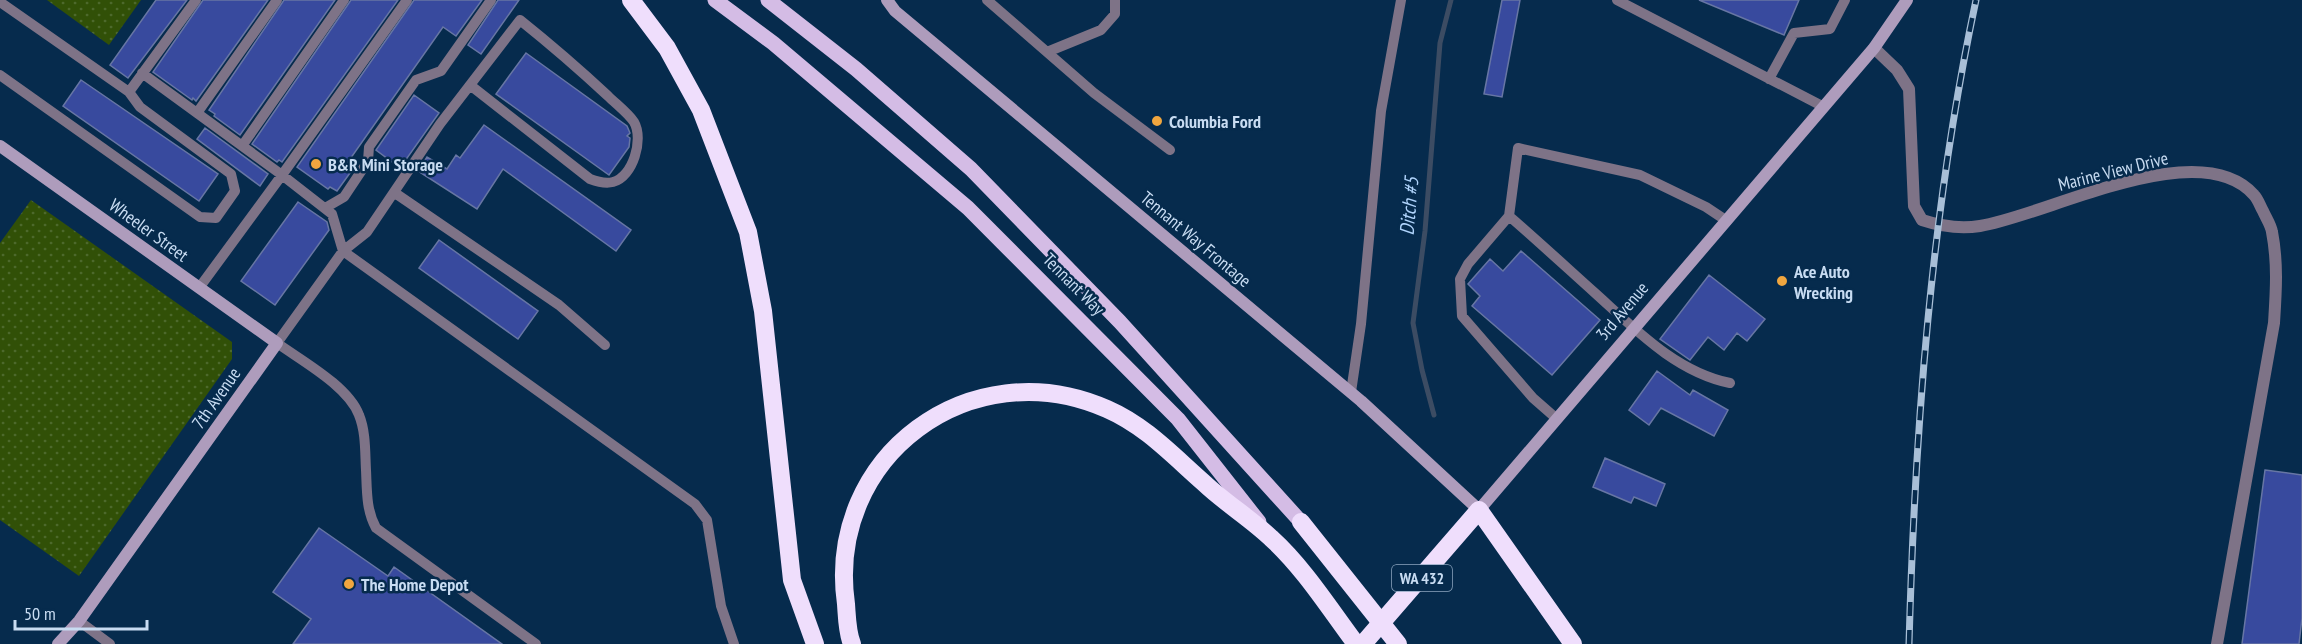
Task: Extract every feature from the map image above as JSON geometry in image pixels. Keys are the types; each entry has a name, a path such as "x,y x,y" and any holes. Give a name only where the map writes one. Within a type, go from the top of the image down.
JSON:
{"highway":[{"path":"631,0 667,48 701,110 748,232 763,311 792,580 815,644"},
{"path":"852,644 843,585 844,547 854,515 867,487 884,461 900,443 924,423 972,399 1029,391 1080,399 1107,409 1136,424 1165,446 1205,484 1271,538"},
{"path":"1479,510 1573,644"},
{"name":"3rd Avenue","path":"1363,644 1479,510"},
{"name":"Tennant Way","path":"1301,522 1398,644"},
{"name":"Tennant Way","path":"1271,538 1296,564 1356,644"}],"main road":[{"name":"Tennant Way","path":"715,0 773,42 968,208 1178,419 1271,538"},
{"name":"Tennant Way","path":"768,0 856,69 971,169 1120,322 1301,522"},
{"name":"Tennant Way Frontage","path":"887,0 895,11 1351,392 1479,510"},
{"name":"3rd Avenue","path":"1479,510 1874,48 1907,0"},
{"name":"Wheeler Street","path":"0,146 277,344"},
{"name":"7th Avenue","path":"58,644 79,621 277,344"}],"street":[{"name":"Marine View Drive","path":"1874,48 1898,70 1909,89 1914,206 1922,220 1939,226 1980,226 2141,178 2181,172 2211,172 2234,179 2255,196 2272,229 2277,270 2274,323 2217,644"}],"lane":[{"path":"129,92 196,0"},
{"path":"197,113 277,0"},
{"path":"242,146 344,0"},
{"path":"199,288 407,0"},
{"path":"325,208 344,197 368,161 369,147 416,80 441,71 491,0"},
{"path":"987,0 1094,93 1170,150"},
{"path":"1047,52 1101,30 1115,14 1115,0"},
{"path":"1351,392 1361,324 1381,111 1401,0"},
{"path":"1617,0 1824,107"},
{"path":"1769,79 1794,33 1830,29 1845,0"},
{"path":"0,2 129,92 140,107 231,174 235,191 216,218 200,217 0,75"},
{"name":"7th Avenue","path":"277,344 343,251 367,232 440,124 470,85 520,20 570,61 634,123 638,138 636,154 620,179 611,183 590,179 470,85"},
{"path":"142,73 332,214 343,251 695,504 707,520 721,606 734,644"},
{"path":"1557,419 1533,399 1462,316 1460,279 1468,264 1509,216 1518,148 1640,175 1706,207 1726,221"},
{"path":"395,193 559,305 605,345"},
{"path":"1509,216 1634,329 1689,369 1709,378 1730,383"},
{"path":"277,344 334,385 349,398 359,415 363,434 368,504 370,517 376,528 536,644"},
{"path":"79,621 110,644"}],"green space":[{"path":"47,0 141,0 109,45"},
{"path":"31,200 232,342 232,359 79,576 0,520 0,243"}],"building":[{"path":"156,0 187,0 128,78 110,65"},
{"path":"203,0 268,0 196,101 153,72"},
{"path":"284,0 335,0 240,135 209,110"},
{"path":"351,0 398,0 282,162 279,160 277,162 252,144"},
{"path":"414,0 482,0 456,36 443,27 343,169 350,173 337,191 330,187 328,189 297,167"},
{"path":"498,0 519,0 481,54 468,45"},
{"path":"1502,0 1520,0 1502,97 1484,94"},
{"path":"1699,0 1799,0 1784,35"},
{"path":"526,53 627,126 630,133 627,136 630,138 629,147 609,175 496,94"},
{"path":"81,80 218,174 199,201 63,106"},
{"path":"414,95 439,113 400,168 376,150"},
{"path":"484,125 631,230 616,251 503,169 477,209 418,171 427,157 447,169 456,155 460,158"},
{"path":"205,128 268,174 260,186 197,139"},
{"path":"298,202 327,222 329,230 275,305 241,281"},
{"path":"439,240 538,311 518,339 419,268"},
{"path":"1521,251 1600,320 1552,375 1472,306 1480,296 1468,284 1490,259 1503,271"},
{"path":"1709,275 1765,319 1747,341 1737,333 1724,350 1708,337 1690,360 1660,339"},
{"path":"1657,371 1690,395 1693,390 1728,410 1714,436 1661,408 1649,425 1629,410"},
{"path":"1605,458 1665,484 1656,506 1634,497 1631,503 1593,487"},
{"path":"2265,470 2302,475 2302,618 2299,644 2242,644"},
{"name":"The Home Depot","path":"319,528 388,576 394,567 502,644 293,644 311,619 273,592"}],"waterway":[{"name":"Ditch #5","path":"1434,415 1413,323 1425,231 1440,43 1451,0"}],"railway":[{"path":"1909,644 1916,482 1928,320 1947,159 1976,0"}],"place":[{"name":"Columbia Ford","path":"1157,121"},
{"name":"B&R Mini Storage","path":"316,164"},
{"name":"Ace Auto Wrecking","path":"1782,281"},
{"name":"The Home Depot","path":"349,584"}]}
